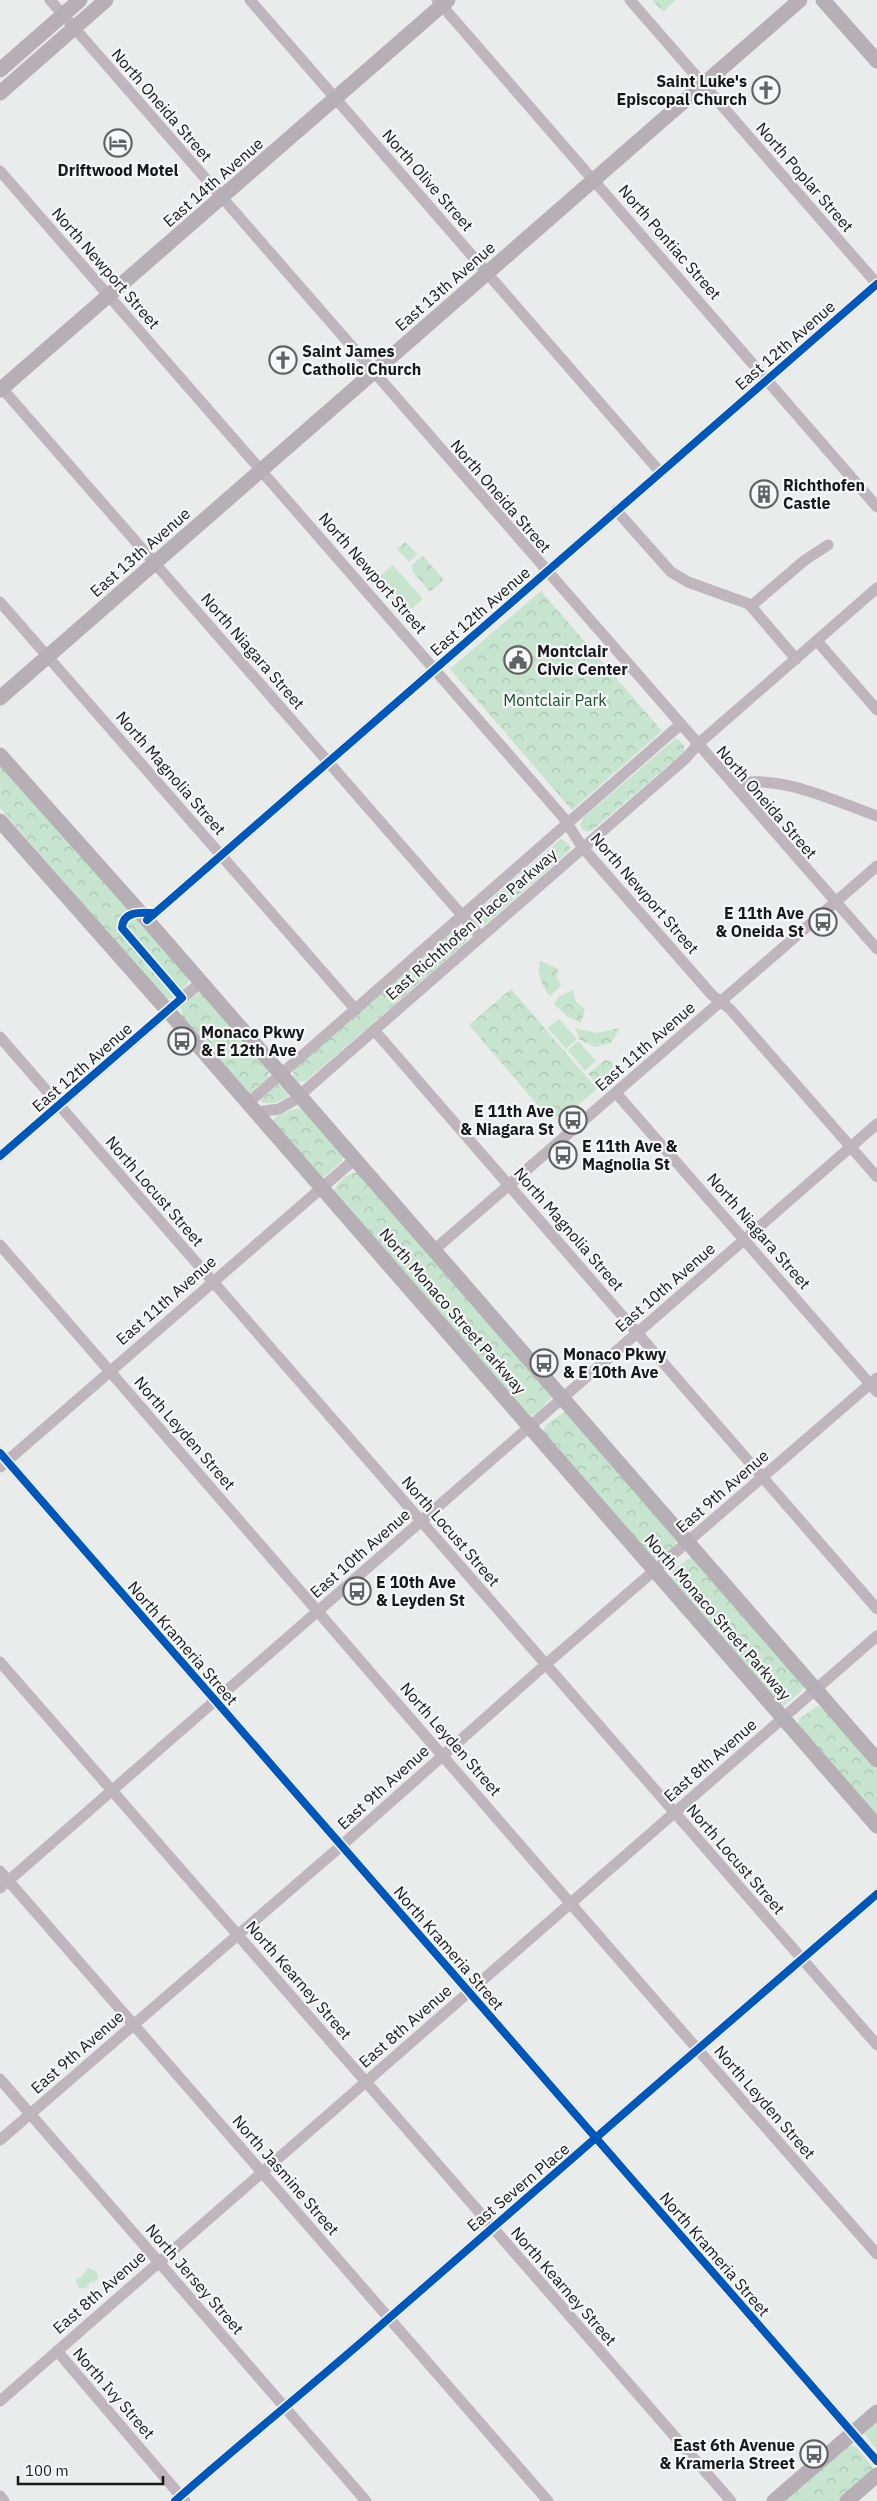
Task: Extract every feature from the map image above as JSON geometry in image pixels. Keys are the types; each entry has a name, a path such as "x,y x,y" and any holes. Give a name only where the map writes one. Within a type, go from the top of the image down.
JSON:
{"main road":[{"path":"0,70 80,0"},
{"path":"0,93 106,0"},
{"name":"East 13th Avenue","path":"0,698 47,655 800,0"},
{"path":"823,0 877,61"},
{"name":"East 14th Avenue","path":"1,388 221,198 442,2"},
{"path":"0,693 17,682"},
{"name":"North Monaco Street Parkway","path":"0,754 201,982 877,1760"},
{"name":"North Monaco Street Parkway","path":"0,821 168,1011 877,1826"},
{"path":"774,2501 877,2412"},
{"path":"847,2501 877,2475"}],"street":[{"path":"50,0 62,15"},
{"name":"North Olive Street","path":"250,0 660,472"},
{"name":"North Poplar Street","path":"630,0 877,284"},
{"name":"North Pontiac Street","path":"442,2 877,507"},
{"name":"North Oneida Street","path":"62,15 877,949"},
{"name":"North Newport Street","path":"0,172 568,823 583,848 712,995 730,1009 877,1177"},
{"name":"East 12th Avenue","path":"146,920 877,284"},
{"name":"North Niagara Street","path":"1,388 481,937"},
{"path":"616,510 659,560 676,576 751,606 796,659"},
{"path":"751,606 805,560 828,545"},
{"name":"East Richthofen Place Parkway","path":"252,1108 279,1109 299,1096 686,758 698,744 877,588"},
{"name":"North Magnolia Street","path":"0,602 356,1010"},
{"path":"817,641 877,710"},
{"name":"East Richthofen Place Parkway","path":"252,1108 282,1075 681,724"},
{"path":"733,784 753,780 776,782 877,816"},
{"name":"East 11th Avenue","path":"434,1250 877,866"},
{"name":"East 12th Avenue","path":"0,1156 201,982"},
{"name":"North Magnolia Street","path":"374,1030 877,1608"},
{"name":"North Locust Street","path":"0,1037 877,2046"},
{"name":"North Niagara Street","path":"616,1093 875,1385"},
{"name":"East 10th Avenue","path":"4,1884 877,1124"},
{"name":"East 11th Avenue","path":"2,1460 110,1371 355,1160"},
{"name":"North Leyden Street","path":"0,1245 442,1755 572,1902 696,2049 877,2254"},
{"name":"East 9th Avenue","path":"0,2140 341,1846 442,1755 762,1477 875,1385"},
{"name":"North Krameria Street","path":"2,1460 216,1700 877,2461"},
{"name":"East 8th Avenue","path":"0,2402 262,2171 877,1636"},
{"name":"North Kearney Street","path":"0,1662 238,1934 491,2228 731,2501"},
{"name":"North Jasmine Street","path":"0,1871 4,1884 262,2171 388,2320 548,2501"},
{"name":"East Severn Place","path":"180,2499 388,2320 696,2049 877,1894"},
{"name":"North Jersey Street","path":"0,2079 366,2501"},
{"name":"North Ivy Street","path":"57,2351 180,2499"},
{"path":"0,2496 4,2501"}],"green space":[{"path":"652,0 676,0 663,12"},
{"path":"405,542 417,554 409,562 397,549"},
{"path":"423,556 444,580 430,592 412,571 412,565"},
{"path":"393,565 423,599 405,614 375,580"},
{"name":"Montclair Park","path":"541,591 662,731 572,810 450,669"},
{"path":"676,738 684,745 684,752 595,828 588,832 583,830 580,825 583,818"},
{"path":"0,763 189,978 187,985 180,994 170,999 162,995 0,808"},
{"path":"561,839 569,844 570,849 567,853 488,922 483,925 478,923 475,919 478,910"},
{"path":"459,928 467,935 465,943 306,1081 297,1082 293,1075 294,1069 454,930"},
{"path":"541,961 558,969 557,976 561,986 550,996 541,979 539,965"},
{"path":"511,989 597,1089 564,1117 548,1117 469,1025"},
{"path":"573,990 576,1002 585,1009 581,1023 568,1017 554,1004 560,996"},
{"path":"199,992 203,994 269,1071 268,1078 249,1094 182,1016 181,1007"},
{"path":"559,1019 577,1039 566,1049 548,1028"},
{"path":"575,1028 596,1033 620,1028 611,1043 595,1047 580,1040"},
{"path":"578,1041 596,1061 585,1071 568,1050"},
{"path":"605,1060 611,1061 618,1069 598,1086 588,1074"},
{"path":"278,1084 288,1094 287,1097 275,1103 262,1103 260,1100"},
{"path":"297,1108 304,1110 343,1155 342,1161 324,1177 321,1177 273,1121 276,1116"},
{"path":"357,1172 552,1397 537,1413 530,1416 334,1191 343,1178"},
{"path":"564,1412 567,1412 677,1539 672,1549 658,1559 655,1560 543,1431 546,1425"},
{"path":"691,1557 804,1685 802,1691 783,1706 781,1707 671,1578 673,1570"},
{"path":"817,1706 824,1710 877,1770 877,1818 798,1726 799,1719"},
{"path":"89,2268 97,2272 98,2278 93,2283 91,2281 86,2288 79,2288 76,2282 77,2276 79,2279 87,2271 85,2270"},
{"path":"877,2419 877,2450 864,2433"},
{"path":"850,2445 856,2447 874,2469 841,2501 786,2501"}],"cycle path":[{"path":"147,920 877,284"},
{"path":"0,1156 182,998 122,928 123,922 129,915 154,913"},
{"path":"0,1453 877,2461"},
{"path":"175,2501 362,2342 877,1894"}],"place":[{"name":"Saint Luke's Episcopal Church","path":"766,90"},
{"name":"Driftwood Motel","path":"118,143"},
{"name":"Saint James Catholic Church","path":"283,360"},
{"name":"Richthofen Castle","path":"764,494"},
{"name":"Montclair Civic Center","path":"518,660"},
{"name":"E 11th Ave & Oneida St","path":"823,922"},
{"name":"Monaco Pkwy & E 12th Ave","path":"182,1041"},
{"name":"E 11th Ave & Niagara St","path":"573,1120"},
{"name":"E 11th Ave & Magnolia St","path":"563,1155"},
{"name":"Monaco Pkwy & E 10th Ave","path":"544,1363"},
{"name":"E 10th Ave & Leyden St","path":"357,1591"},
{"name":"East 6th Avenue & Krameria Street","path":"814,2454"}]}
